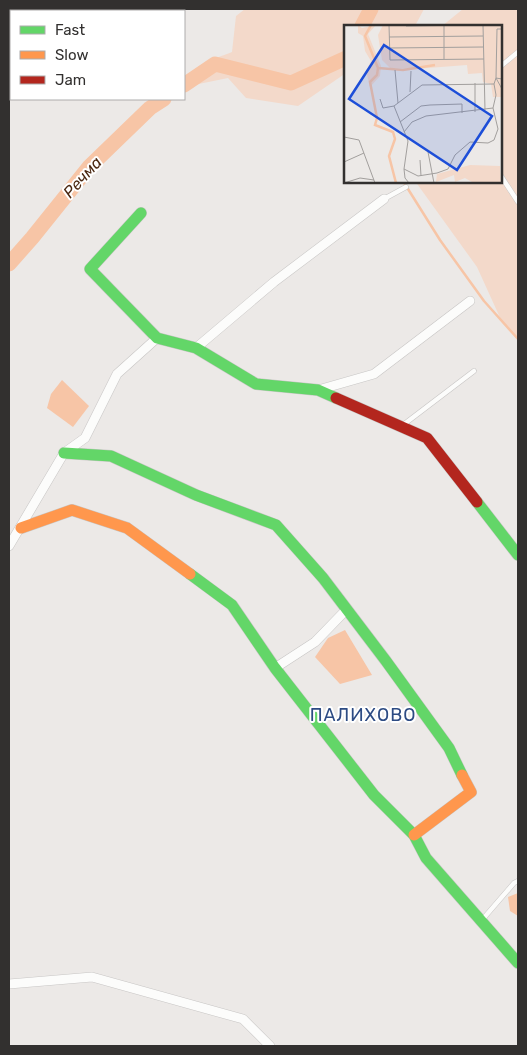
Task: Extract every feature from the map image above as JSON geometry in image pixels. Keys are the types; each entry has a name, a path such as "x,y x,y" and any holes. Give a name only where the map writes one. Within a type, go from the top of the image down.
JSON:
{"street":[{"path":"196,348 282,276 384,199"},
{"path":"142,213 90,270 157,338 196,348 256,384 318,390 427,438 518,556"},
{"path":"318,390 374,374 470,300"},
{"path":"9,546 64,452 85,438 117,374 157,338"},
{"path":"64,452 110,456 196,495 276,525 323,578 450,748 471,792 414,835"},
{"path":"21,528 72,510 127,528 232,604 275,668 374,795 414,835 426,858 518,963"},
{"path":"275,668 315,642 347,609"},
{"path":"9,984 92,977 244,1018 270,1046"}],"lane":[{"path":"502,65 518,52"},
{"path":"502,178 518,202"},
{"path":"384,199 406,187"},
{"path":"402,426 474,371"},
{"path":"480,921 514,883 518,881"}],"shaded area":[{"path":"245,9 424,9 416,25 344,25 344,74 298,106 246,98 228,78 185,87 185,80 195,69 210,60 232,52 236,16"},
{"path":"463,9 518,9 518,339 502,322 477,267 416,182 502,182 502,25 443,25"},
{"path":"62,380 89,406 73,427 47,408 51,394"},
{"path":"345,630 372,675 340,684 315,657 328,638"},
{"path":"518,893 518,916 510,911 508,897"}],"waterway":[{"name":"Речма","path":"363,25 371,9"},
{"name":"Речма","path":"185,84 215,64 291,83 344,59"},
{"name":"Речма","path":"9,264 89,167 150,108 162,100"},
{"path":"404,182 440,240 484,301 518,339"}],"traffic: fast":[{"path":"141,213 90,269 157,338 196,348 256,384 318,390 336,398"},
{"path":"64,453 111,456 196,495 276,525 323,578 386,661 449,748 462,775"},
{"path":"477,502 518,555"},
{"path":"190,574 232,605 275,668 374,795 414,835 426,858 518,963"}],"traffic: slow":[{"path":"21,528 72,510 127,528 190,574"},
{"path":"414,835 471,792 462,775"}],"traffic: jam":[{"path":"336,398 427,438 477,502"}],"district":[{"name":"ПАЛИХОВО","path":"363,715"}]}
